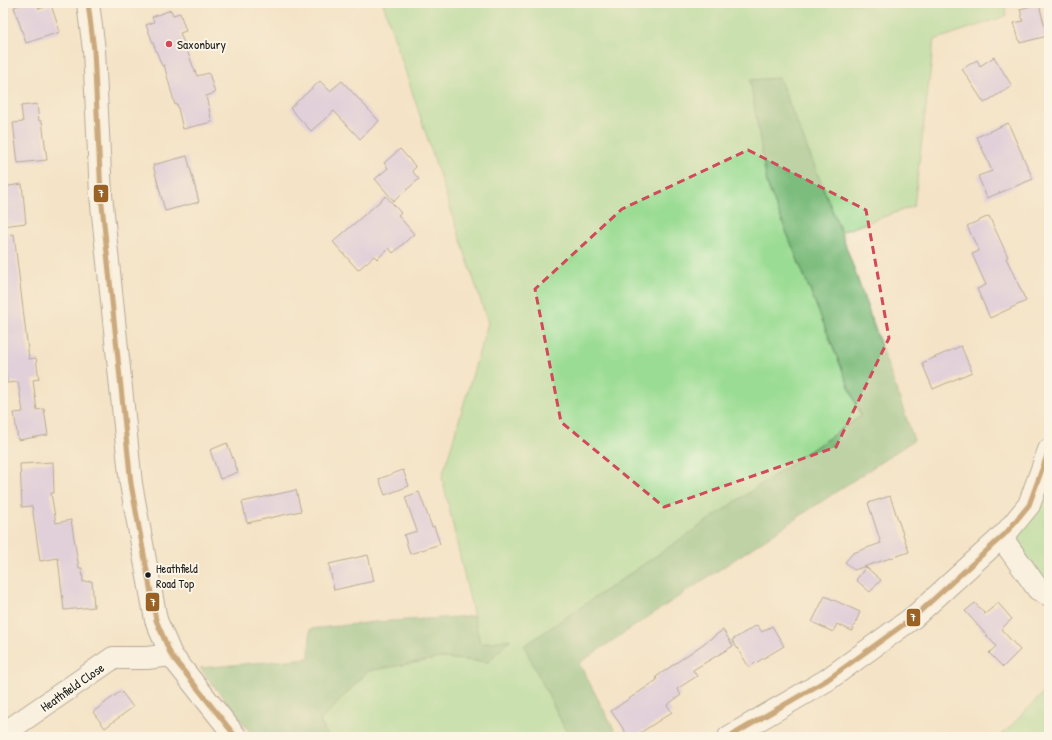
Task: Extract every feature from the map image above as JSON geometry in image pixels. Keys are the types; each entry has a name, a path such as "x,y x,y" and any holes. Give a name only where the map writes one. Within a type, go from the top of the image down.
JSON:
{"street":[{"path":"88,3 94,50 100,195 131,484 156,620 171,655 236,737"},
{"path":"729,737 827,680 914,617 1001,537 1029,505 1049,450"},
{"path":"1001,537 1038,590 1049,596"},
{"name":"Heathfield Close","path":"3,734 113,658 148,658 171,655"}],"highlighted area":[{"path":"748,150 866,210 889,338 836,447 664,507 561,422 535,289 622,209"}],"green space":[{"path":"383,3 1005,3 1006,16 934,40 914,206 841,232 810,157 767,184 861,416 525,646 569,737 328,737 320,721 368,671 441,658 488,662 510,639 480,644 442,477 488,323"},
{"path":"779,78 841,232 914,440 579,663 618,737 569,737 524,646 861,416 767,184 750,80"},
{"path":"1049,450 1049,590 1006,533"},
{"path":"474,616 480,644 511,639 488,662 441,658 368,671 320,721 328,737 254,737 200,668 309,658 310,629 375,622"},
{"path":"1049,687 1049,737 1000,737"}],"building":[{"path":"26,3 37,3 39,9 51,5 60,32 26,43 14,7"},
{"path":"1039,4 1047,36 1020,43 1014,23 1023,21 1020,9"},
{"path":"171,10 173,15 180,13 186,31 180,33 197,76 209,73 215,93 206,96 212,122 183,129 177,104 175,105 164,65 162,66 146,25 154,22 152,17"},
{"path":"994,57 1012,86 984,103 962,69 977,60 980,66"},
{"path":"320,81 330,91 342,81 379,121 360,139 334,111 311,131 290,108"},
{"path":"37,104 39,121 42,121 47,160 18,163 13,123 23,122 21,106"},
{"path":"1008,123 1033,179 987,198 978,176 992,171 977,137"},
{"path":"400,149 416,167 412,171 419,179 394,201 375,179 388,168 384,163"},
{"path":"187,156 199,202 165,211 153,165"},
{"path":"22,184 26,223 3,226 3,187"},
{"path":"386,196 401,213 398,215 414,234 393,253 389,248 377,259 374,256 358,270 333,242"},
{"path":"989,216 1026,301 990,318 977,289 986,285 972,254 979,251 967,226"},
{"path":"14,234 29,359 36,358 39,379 33,380 37,410 44,409 48,435 18,440 14,413 23,412 18,382 7,383 3,356 3,235"},
{"path":"961,346 972,372 933,389 922,363"},
{"path":"227,443 238,472 220,479 210,450"},
{"path":"53,462 54,493 51,493 56,523 71,520 79,568 82,568 83,582 92,581 94,607 64,610 58,558 40,561 32,506 22,507 20,464"},
{"path":"403,470 409,486 385,495 379,479"},
{"path":"296,490 301,511 247,523 242,502"},
{"path":"419,492 440,544 410,554 404,535 417,531 405,497"},
{"path":"890,496 909,552 854,570 845,562 853,553 881,543 868,503"},
{"path":"368,555 374,581 334,590 329,564"},
{"path":"866,567 881,580 870,592 856,580"},
{"path":"825,596 860,612 852,631 837,624 833,632 812,622"},
{"path":"975,603 985,614 998,603 1012,619 1001,629 1020,650 1003,667 989,653 996,646 965,611"},
{"path":"757,625 762,632 772,626 784,646 749,667 732,640"},
{"path":"723,630 733,646 693,670 697,676 677,689 681,695 667,705 672,712 634,737 629,737 611,711 657,680 656,677"},
{"path":"121,691 133,707 105,728 93,712"}],"transit line":[{"name":"7","path":"88,3 94,50 101,195 131,484 156,620 171,655 236,737"},
{"name":"7","path":"729,737 827,680 914,617 1006,533 1029,505 1049,450"}],"place":[{"name":"Saxonbury","path":"169,44"},
{"name":"Heathfield Road Top","path":"148,575"}]}
